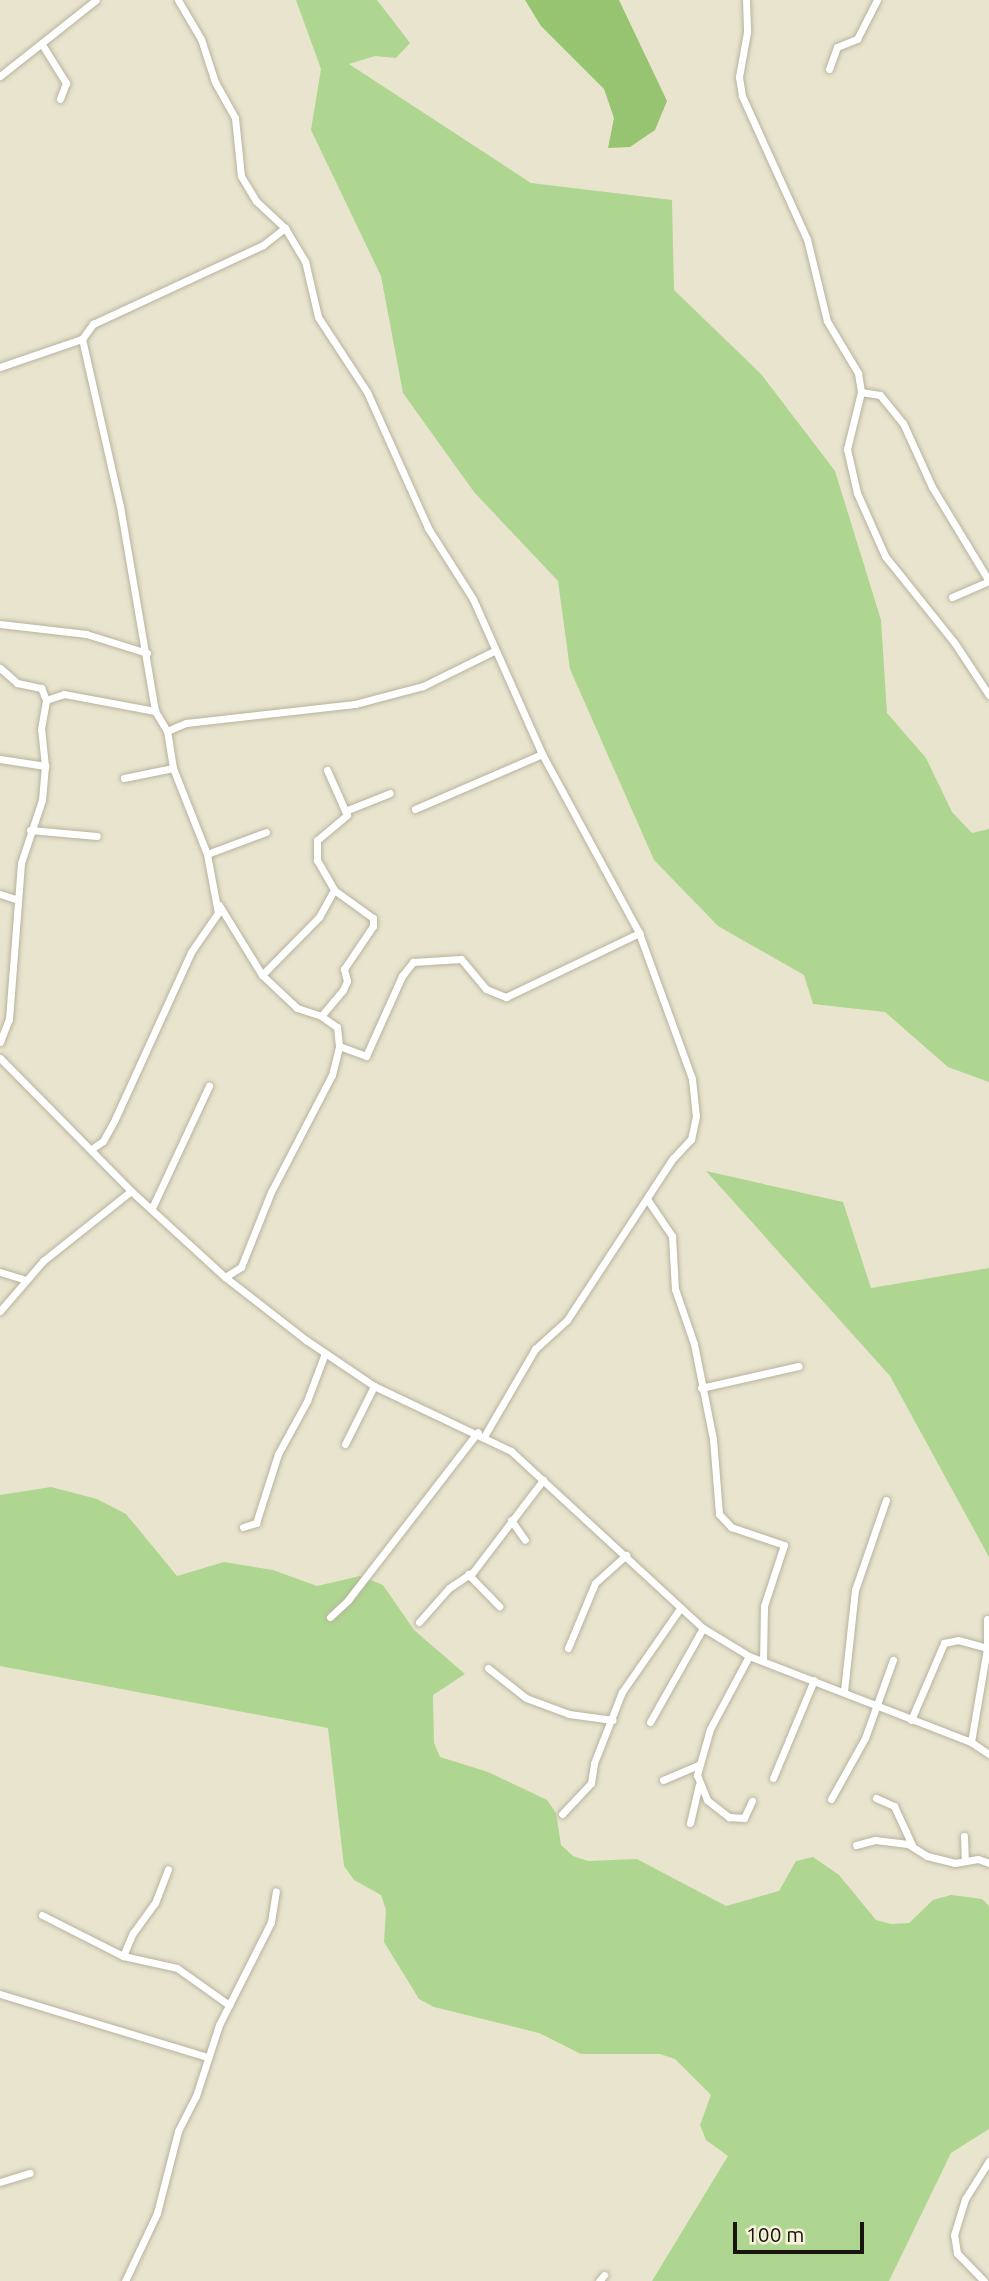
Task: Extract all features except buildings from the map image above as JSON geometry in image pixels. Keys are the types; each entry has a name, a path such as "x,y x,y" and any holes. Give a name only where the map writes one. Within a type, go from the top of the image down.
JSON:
{"street":[{"path":"0,76 43,46 96,0"},
{"path":"178,0 201,39 215,82 234,118 241,176 257,201 285,228 305,261 318,317 367,392 422,516 473,599 542,754 639,933 692,1079 696,1116 691,1139 647,1199 568,1320 535,1349 481,1433 330,1617"},
{"path":"746,0 747,32 739,77 742,96 807,239 827,321 858,373 861,391 847,449 869,529 989,695"},
{"path":"829,69 838,47 857,39 877,0"},
{"path":"43,46 66,83 60,99"},
{"path":"1,364 82,339 93,324 263,245 285,228"},
{"path":"82,339 147,653 155,711 167,731 173,768 207,854 218,901 218,913 170,993 115,1119 103,1141 93,1148"},
{"path":"861,391 880,395 903,423 932,487 989,581 952,597"},
{"path":"0,624 86,634 147,653"},
{"path":"167,731 186,723 355,704 423,687 496,650"},
{"path":"0,668 17,683 41,688 46,700 41,729 45,766 42,800 21,863 9,1019 0,1042"},
{"path":"46,700 64,694 155,711"},
{"path":"415,809 542,754"},
{"path":"0,759 45,766"},
{"path":"124,778 173,768"},
{"path":"321,1016 343,990 347,981 344,969 373,926 373,918 334,890 314,851 317,840 340,824 345,811 327,770"},
{"path":"345,811 390,793"},
{"path":"30,831 97,836"},
{"path":"207,854 266,832"},
{"path":"262,975 319,917 334,890"},
{"path":"0,894 18,900"},
{"path":"218,901 243,950 262,975 297,1008 321,1016 337,1027 342,1035 332,1075 271,1192 241,1267 225,1277"},
{"path":"339,1046 366,1056 401,976 413,962 461,959 486,989 506,997 639,933"},
{"path":"0,1058 93,1148 131,1191 225,1277 325,1353 374,1386 481,1433 543,1480 626,1555 679,1609 703,1628 749,1656 971,1742 989,1754"},
{"path":"152,1208 209,1086"},
{"path":"0,1311 23,1279 131,1191"},
{"path":"647,1199 671,1236 675,1289 694,1344 713,1439 719,1514 731,1527 777,1541 785,1549 764,1606 763,1661"},
{"path":"0,1272 23,1279"},
{"path":"243,1527 256,1523 278,1454 307,1401 325,1353"},
{"path":"701,1388 799,1366"},
{"path":"345,1444 374,1386"},
{"path":"419,1622 468,1574 543,1480"},
{"path":"844,1691 855,1590 886,1500"},
{"path":"511,1520 525,1540"},
{"path":"568,1648 595,1583 626,1555"},
{"path":"468,1574 499,1606"},
{"path":"562,1814 591,1783 594,1763 622,1692 679,1609"},
{"path":"971,1742 987,1648 987,1619"},
{"path":"650,1722 703,1628"},
{"path":"911,1720 944,1643 958,1640 987,1648"},
{"path":"690,1823 699,1784 699,1765 710,1730 749,1656"},
{"path":"831,1799 879,1706 893,1660"},
{"path":"488,1668 526,1698 569,1714 613,1720"},
{"path":"773,1778 814,1680"},
{"path":"663,1780 699,1765"},
{"path":"699,1784 707,1800 729,1817 744,1818 752,1801"},
{"path":"876,1798 894,1806 912,1846"},
{"path":"964,1836 965,1860"},
{"path":"856,1845 875,1840 912,1846 927,1856 955,1863 965,1860 989,1863"},
{"path":"123,1956 133,1933 155,1903 168,1869"},
{"path":"125,2281 157,2213 178,2131 229,2005 264,1937 276,1891"},
{"path":"42,1915 123,1956 177,1968 229,2005"},
{"path":"0,1994 208,2057"},
{"path":"984,2281 957,2253 954,2235 964,2199 989,2161"},
{"path":"0,2182 30,2173"}],"green space":[{"path":"296,0 377,0 410,43 396,58 375,56 349,64 531,183 672,200 674,290 761,374 835,471 881,620 887,713 926,758 952,812 972,833 989,829 989,1082 948,1067 885,1012 813,1004 804,975 718,926 654,860 570,669 558,581 474,492 403,393 381,276 311,130 321,69"},
{"path":"525,0 619,0 667,101 655,130 630,147 608,148 614,118 604,89 541,26"},
{"path":"706,1171 843,1202 871,1288 989,1268 989,1557 890,1376"},
{"path":"51,1487 97,1499 126,1514 177,1576 224,1562 273,1570 317,1586 360,1576 383,1585 414,1630 465,1674 433,1695 434,1743 440,1757 488,1772 547,1800 556,1813 561,1845 573,1856 588,1861 637,1859 726,1906 779,1891 796,1861 813,1857 839,1875 876,1920 891,1924 909,1923 933,1900 951,1895 982,1899 989,1906 989,2129 951,2153 889,2281 652,2281 728,2156 706,2140 700,2125 711,2095 675,2059 660,2054 581,2054 539,2033 434,2007 419,1999 384,1942 386,1910 381,1895 354,1880 344,1866 328,1728 0,1666 0,1495"}]}
